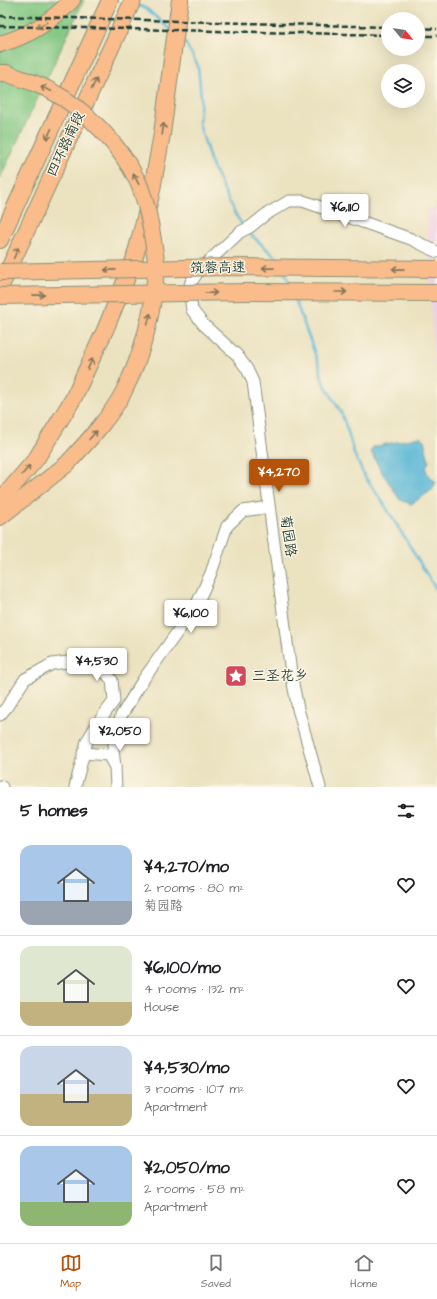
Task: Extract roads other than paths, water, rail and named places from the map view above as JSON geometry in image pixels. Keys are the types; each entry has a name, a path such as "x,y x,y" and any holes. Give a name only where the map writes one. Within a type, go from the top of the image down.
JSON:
{"highway":[{"path":"0,44 44,26 72,0"},
{"name":"四环路南段","path":"0,240 110,0"},
{"name":"四环路南段","path":"0,288 133,0"},
{"path":"0,499 36,459 73,399 105,330 134,260 151,195 162,134 180,1"},
{"path":"0,73 6,73 52,91 100,127 119,151 138,182 150,220 156,263 153,301 145,336 134,368 122,394 101,425 66,464 0,517"},
{"name":"筑蓉高速","path":"0,272 228,267 437,270"},
{"name":"筑蓉高速","path":"0,296 245,292 437,293"}],"street":[{"name":"菊园路","path":"320,787 298,709 294,688 253,382 237,355 204,324 192,310 189,288 191,282 199,271 245,230 264,215 289,201 303,201 411,239 437,255"},
{"path":"116,787 113,749 121,716 143,680 196,606 211,574 227,526 243,511 269,507"},
{"path":"0,715 25,680 52,664 75,661 98,665 112,680 114,701 97,724 87,741 75,787"},
{"path":"84,754 108,755 115,767"}],"water":[{"path":"420,437 424,440 429,461 426,468 427,473 436,482 432,490 411,504 400,500 371,452 373,447"}],"waterway":[{"path":"137,5 147,9 170,29"},
{"path":"181,39 186,44 198,66 201,97 199,123 211,163 235,214 244,227"},
{"path":"248,232 280,261"},
{"path":"285,273 291,287"},
{"path":"295,299 319,365 323,382 341,412 354,454 365,477 384,504 437,591"}],"railway":[{"path":"0,16 381,27"},
{"path":"0,26 381,35"},
{"path":"425,28 437,29"},
{"path":"425,36 437,36"}],"place":[{"name":"三圣花乡","path":"236,676"}]}
